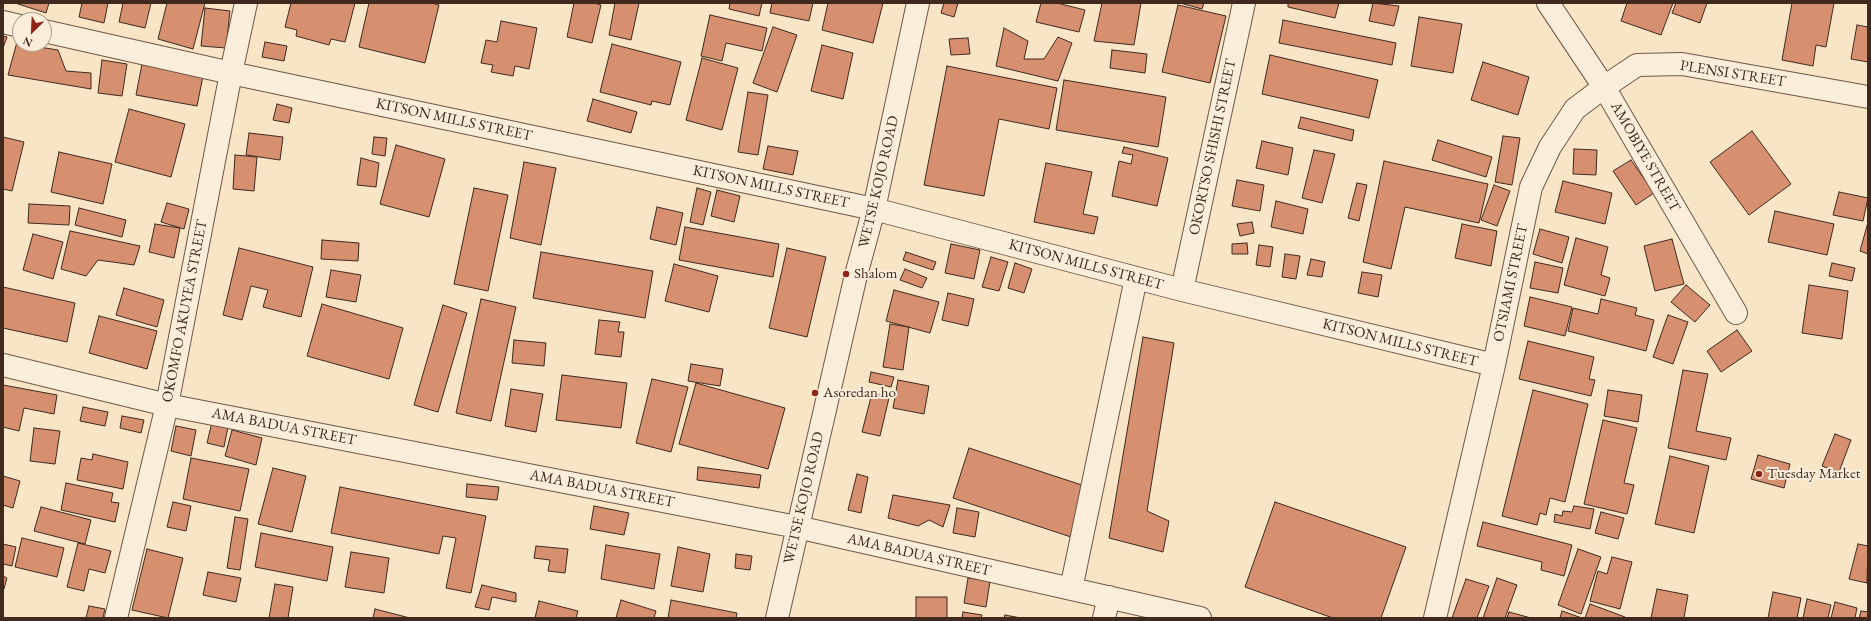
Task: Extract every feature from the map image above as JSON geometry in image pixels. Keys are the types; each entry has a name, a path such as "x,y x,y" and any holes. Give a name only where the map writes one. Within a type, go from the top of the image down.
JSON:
{"street":[{"name":"OKOMFO AKUYEA STREET","path":"116,618 167,404 230,73 246,3"},
{"name":"WETSE KOJO ROAD","path":"777,618 856,275 874,209 918,3"},
{"name":"OKORTSO SHISHI STREET","path":"1182,290 1244,3"},
{"name":"AMOBIYE STREET","path":"1548,3 1604,87 1736,313"},
{"name":"KITSON MILLS STREET","path":"52,33 230,73 874,209 1182,290 1494,365"},
{"name":"PLENSI STREET","path":"1604,87 1637,65 1682,64 1868,97"},
{"name":"OTSIAMI STREET","path":"1435,618 1494,365 1531,187 1550,147 1575,109 1604,87"},
{"path":"1071,589 1136,278"},
{"name":"AMA BADUA STREET","path":"3,365 167,404 797,527 1071,589 1106,608 1200,618"}],"building":[{"path":"15,3 49,3 46,12"},
{"path":"82,3 108,3 104,23 79,17"},
{"path":"123,3 151,3 145,28 119,22"},
{"path":"167,3 205,3 193,49 158,39"},
{"path":"291,3 355,3 345,42 331,39 329,45 296,36 297,30 285,27"},
{"path":"369,3 432,3 439,5 425,63 359,47"},
{"path":"574,3 594,3 601,5 592,43 567,37"},
{"path":"615,3 639,3 631,40 609,35"},
{"path":"730,3 762,3 759,16 729,9"},
{"path":"772,3 813,3 809,21 770,13"},
{"path":"828,3 883,3 873,43 822,30"},
{"path":"944,3 958,3 954,17 941,13"},
{"path":"1041,3 1057,3 1085,10 1079,32 1036,22"},
{"path":"1102,3 1141,3 1134,45 1094,41"},
{"path":"1180,3 1204,3 1202,9"},
{"path":"1288,3 1339,3 1335,18 1288,7"},
{"path":"1373,3 1399,6 1394,26 1369,21"},
{"path":"1627,3 1673,3 1661,35 1621,21"},
{"path":"1676,3 1707,3 1700,23 1672,13"},
{"path":"1792,3 1834,3 1826,47 1816,45 1813,66 1782,60"},
{"path":"1178,5 1226,16 1210,83 1162,72"},
{"path":"205,8 230,11 226,48 201,46"},
{"path":"710,15 767,28 762,51 726,43 722,61 701,56"},
{"path":"1419,17 1462,24 1453,73 1411,66"},
{"path":"1283,20 1396,43 1392,65 1279,43"},
{"path":"501,21 537,28 529,69 515,66 513,76 491,72 493,65 481,63 486,40 497,42"},
{"path":"1857,25 1868,27 1868,62 1851,59"},
{"path":"773,27 797,35 777,92 753,83"},
{"path":"1004,28 1028,41 1024,59 1044,59 1058,37 1072,43 1058,81 996,66"},
{"path":"3,36 7,37 3,48"},
{"path":"968,38 970,54 951,55 949,39"},
{"path":"265,42 287,46 284,61 262,57"},
{"path":"612,44 681,62 670,105 652,101 651,105 600,92"},
{"path":"822,45 853,53 843,99 811,91"},
{"path":"52,49 58,50 66,71 91,73 91,89 8,75 14,52 52,52"},
{"path":"1112,50 1147,54 1145,73 1110,68"},
{"path":"1270,55 1378,80 1369,118 1262,94"},
{"path":"702,58 738,68 722,130 686,120"},
{"path":"102,60 127,64 122,96 98,93"},
{"path":"1483,62 1529,77 1518,115 1471,100"},
{"path":"142,64 203,76 197,106 136,95"},
{"path":"947,66 1057,88 1049,129 999,119 984,196 924,185"},
{"path":"1064,80 1166,97 1158,147 1056,130"},
{"path":"748,92 768,95 758,155 738,152"},
{"path":"593,99 637,112 631,133 587,121"},
{"path":"277,104 292,108 289,123 273,120"},
{"path":"129,109 185,124 171,177 115,162"},
{"path":"1301,117 1354,130 1352,141 1298,128"},
{"path":"1752,131 1791,184 1749,215 1710,162"},
{"path":"249,133 283,137 280,160 246,155"},
{"path":"1503,136 1520,138 1512,185 1495,182"},
{"path":"3,137 24,142 12,191 3,189"},
{"path":"374,137 387,138 385,156 372,154"},
{"path":"1438,140 1492,157 1486,177 1432,160"},
{"path":"1262,141 1293,148 1288,175 1256,168"},
{"path":"396,145 445,159 429,217 380,204"},
{"path":"768,146 798,151 793,175 763,169"},
{"path":"1124,147 1168,158 1157,206 1112,196 1119,161 1131,164 1133,155 1122,153"},
{"path":"1574,149 1597,150 1596,175 1573,174"},
{"path":"1314,150 1335,154 1322,203 1302,198"},
{"path":"59,152 112,164 103,204 51,192"},
{"path":"235,155 257,157 254,191 233,189"},
{"path":"361,158 379,163 376,187 357,185"},
{"path":"1631,160 1654,193 1636,205 1613,171"},
{"path":"1384,161 1488,184 1479,223 1405,207 1391,269 1363,262"},
{"path":"524,162 556,168 541,245 510,238"},
{"path":"1046,163 1092,172 1083,214 1098,217 1094,234 1034,222"},
{"path":"1237,180 1264,185 1260,211 1232,206"},
{"path":"1563,181 1612,193 1605,224 1555,212"},
{"path":"1357,183 1367,185 1359,221 1348,218"},
{"path":"1494,185 1510,191 1497,226 1481,220"},
{"path":"474,188 508,195 488,291 454,284"},
{"path":"697,188 711,192 703,225 690,222"},
{"path":"717,190 740,196 734,222 711,216"},
{"path":"1839,192 1868,198 1863,221 1833,215"},
{"path":"1276,201 1308,209 1303,234 1271,227"},
{"path":"167,203 189,209 184,229 161,222"},
{"path":"29,204 70,206 69,225 28,223"},
{"path":"657,207 683,213 676,245 650,239"},
{"path":"79,208 126,220 122,237 75,225"},
{"path":"1775,211 1834,224 1827,255 1768,242"},
{"path":"1252,222 1254,233 1240,236 1237,224"},
{"path":"1868,222 1868,254 1860,251"},
{"path":"155,224 180,228 174,258 149,252"},
{"path":"1462,224 1497,231 1491,266 1455,258"},
{"path":"685,227 779,244 773,277 679,260"},
{"path":"1540,229 1569,237 1562,263 1533,254"},
{"path":"70,231 140,246 134,265 98,260 86,276 61,269"},
{"path":"33,234 63,242 53,279 23,270"},
{"path":"1576,238 1608,247 1601,275 1610,278 1605,296 1564,285"},
{"path":"1672,239 1684,284 1655,291 1644,246"},
{"path":"322,240 359,243 358,261 321,259"},
{"path":"1247,243 1248,254 1232,254 1232,244"},
{"path":"951,244 980,250 974,279 945,273"},
{"path":"1259,245 1273,247 1270,267 1256,265"},
{"path":"239,248 313,267 301,317 263,307 268,290 251,286 242,320 223,315"},
{"path":"787,248 826,257 807,337 769,328"},
{"path":"541,252 653,271 645,318 533,298"},
{"path":"906,252 936,262 933,270 903,260"},
{"path":"1285,254 1300,256 1296,279 1282,277"},
{"path":"991,257 1008,262 999,291 982,287"},
{"path":"1311,259 1325,262 1322,277 1307,275"},
{"path":"1535,262 1563,268 1558,293 1530,288"},
{"path":"1015,263 1032,269 1024,293 1008,288"},
{"path":"1832,263 1855,268 1852,281 1829,276"},
{"path":"674,264 718,276 709,312 665,301"},
{"path":"905,269 927,278 922,288 900,280"},
{"path":"331,270 361,275 356,302 326,297"},
{"path":"1362,272 1382,275 1378,297 1358,293"},
{"path":"1686,285 1710,305 1695,322 1671,302"},
{"path":"1809,285 1848,291 1842,339 1802,333"},
{"path":"3,287 75,303 67,342 3,328"},
{"path":"124,288 164,300 157,327 116,315"},
{"path":"894,290 939,302 930,333 886,321"},
{"path":"948,293 974,299 968,326 942,320"},
{"path":"1530,297 1572,307 1565,336 1524,326"},
{"path":"481,299 516,307 491,421 456,413"},
{"path":"1601,299 1637,308 1635,315 1654,320 1646,351 1568,331 1573,308 1598,314"},
{"path":"322,304 403,328 389,379 307,356"},
{"path":"443,305 467,313 438,412 414,405"},
{"path":"1668,315 1688,322 1673,364 1653,357"},
{"path":"99,316 157,331 147,369 89,353"},
{"path":"599,320 620,322 618,332 624,332 621,357 595,354"},
{"path":"890,324 909,327 903,370 883,367"},
{"path":"1737,330 1752,351 1721,372 1707,351"},
{"path":"1143,337 1174,343 1147,511 1169,521 1163,552 1109,538"},
{"path":"514,340 546,343 544,366 512,363"},
{"path":"1528,341 1594,357 1589,379 1595,380 1591,396 1519,379"},
{"path":"691,364 723,369 720,386 688,381"},
{"path":"1683,370 1708,374 1696,431 1731,438 1726,460 1668,448"},
{"path":"871,372 894,377 891,387 869,382"},
{"path":"562,375 627,383 621,428 556,420"},
{"path":"652,379 688,387 671,452 636,443"},
{"path":"898,380 929,386 924,414 893,408"},
{"path":"696,383 785,408 768,469 679,444"},
{"path":"3,385 57,395 54,414 24,408 19,431 3,427"},
{"path":"511,389 543,394 536,432 505,426"},
{"path":"1533,390 1588,404 1565,502 1550,498 1546,515 1540,513 1537,525 1502,516"},
{"path":"1608,390 1642,395 1638,422 1604,416"},
{"path":"872,393 889,398 880,436 862,432"},
{"path":"83,407 108,412 105,426 80,421"},
{"path":"122,416 144,420 141,433 120,428"},
{"path":"1603,420 1637,428 1624,483 1634,485 1627,514 1584,504"},
{"path":"212,422 228,427 224,447 207,443"},
{"path":"176,426 196,430 191,456 171,451"},
{"path":"34,428 60,431 55,464 30,461"},
{"path":"232,430 262,438 256,465 225,456"},
{"path":"1835,434 1851,440 1839,472 1822,466"},
{"path":"969,448 1091,488 1074,538 953,498"},
{"path":"93,454 128,462 123,489 77,480 81,458 92,460"},
{"path":"1758,455 1790,464 1784,488 1751,479"},
{"path":"1670,456 1709,466 1694,533 1655,524"},
{"path":"191,458 249,469 240,511 183,499"},
{"path":"698,467 761,475 759,488 697,480"},
{"path":"273,468 306,476 292,532 258,524"},
{"path":"857,474 868,477 861,513 848,510"},
{"path":"3,476 20,481 13,508 3,505"},
{"path":"66,483 113,493 111,502 119,503 115,522 61,510"},
{"path":"467,484 499,487 497,500 466,497"},
{"path":"340,487 486,516 471,593 446,588 456,538 443,536 439,554 331,533"},
{"path":"893,495 950,505 943,527 929,520 918,526 888,518"},
{"path":"173,502 191,506 186,531 167,527"},
{"path":"1275,502 1406,547 1381,618 1333,618 1245,587"},
{"path":"594,506 629,513 624,535 590,529"},
{"path":"1574,506 1594,509 1590,529 1554,522 1555,514 1562,516 1563,511 1572,512"},
{"path":"41,507 91,520 85,544 34,531"},
{"path":"957,508 979,512 975,537 953,533"},
{"path":"1601,512 1624,518 1618,539 1595,533"},
{"path":"235,517 248,519 240,570 227,568"},
{"path":"1483,522 1572,545 1564,576 1541,570 1542,562 1477,546"},
{"path":"261,533 333,547 327,581 255,567"},
{"path":"22,538 64,548 57,577 15,567"},
{"path":"78,543 111,551 105,573 89,569 84,591 67,587"},
{"path":"3,544 16,547 12,566 3,564"},
{"path":"1858,544 1868,546 1867,583 1849,579"},
{"path":"606,545 660,554 654,589 601,579"},
{"path":"536,546 568,549 565,573 548,571 550,560 534,558"},
{"path":"678,547 710,554 703,592 671,586"},
{"path":"147,549 183,558 168,618 132,610"},
{"path":"1578,549 1601,557 1581,614 1558,605"},
{"path":"351,552 389,558 384,593 345,587"},
{"path":"736,554 752,556 750,570 735,568"},
{"path":"1612,557 1632,562 1620,609 1590,601 1598,571 1607,574"},
{"path":"208,572 241,578 236,602 203,595"},
{"path":"3,576 7,578 4,589 3,589"},
{"path":"968,578 990,581 986,607 964,603"},
{"path":"1497,578 1517,585 1505,618 1483,618"},
{"path":"1466,579 1489,586 1477,618 1452,618"},
{"path":"275,584 293,587 288,618 269,618"},
{"path":"482,585 516,593 516,602 492,597 489,610 475,607"},
{"path":"1657,589 1688,595 1684,618 1651,618"},
{"path":"1773,592 1801,598 1797,618 1768,618"},
{"path":"916,597 947,597 947,618 916,618"},
{"path":"1807,599 1831,605 1828,618 1803,618"},
{"path":"621,600 656,611 654,618 616,618"},
{"path":"671,600 737,613 736,618 668,618"},
{"path":"539,601 578,611 576,618 535,618"},
{"path":"1835,602 1857,608 1855,618 1831,618"},
{"path":"1590,604 1625,617 1625,618 1585,618"},
{"path":"89,606 105,609 103,618 86,618"},
{"path":"375,609 410,618 373,618"},
{"path":"1562,611 1582,618 1560,618"},
{"path":"1861,611 1868,612 1868,618 1859,618"},
{"path":"963,612 982,615 981,618 962,618"},
{"path":"1509,612 1531,618 1507,618"},
{"path":"1005,615 1021,618 1004,618"}],"place":[{"name":"Shalom","path":"846,274"},
{"name":"Asoredan ho","path":"815,393"},
{"name":"Tuesday Market","path":"1759,474"}]}
